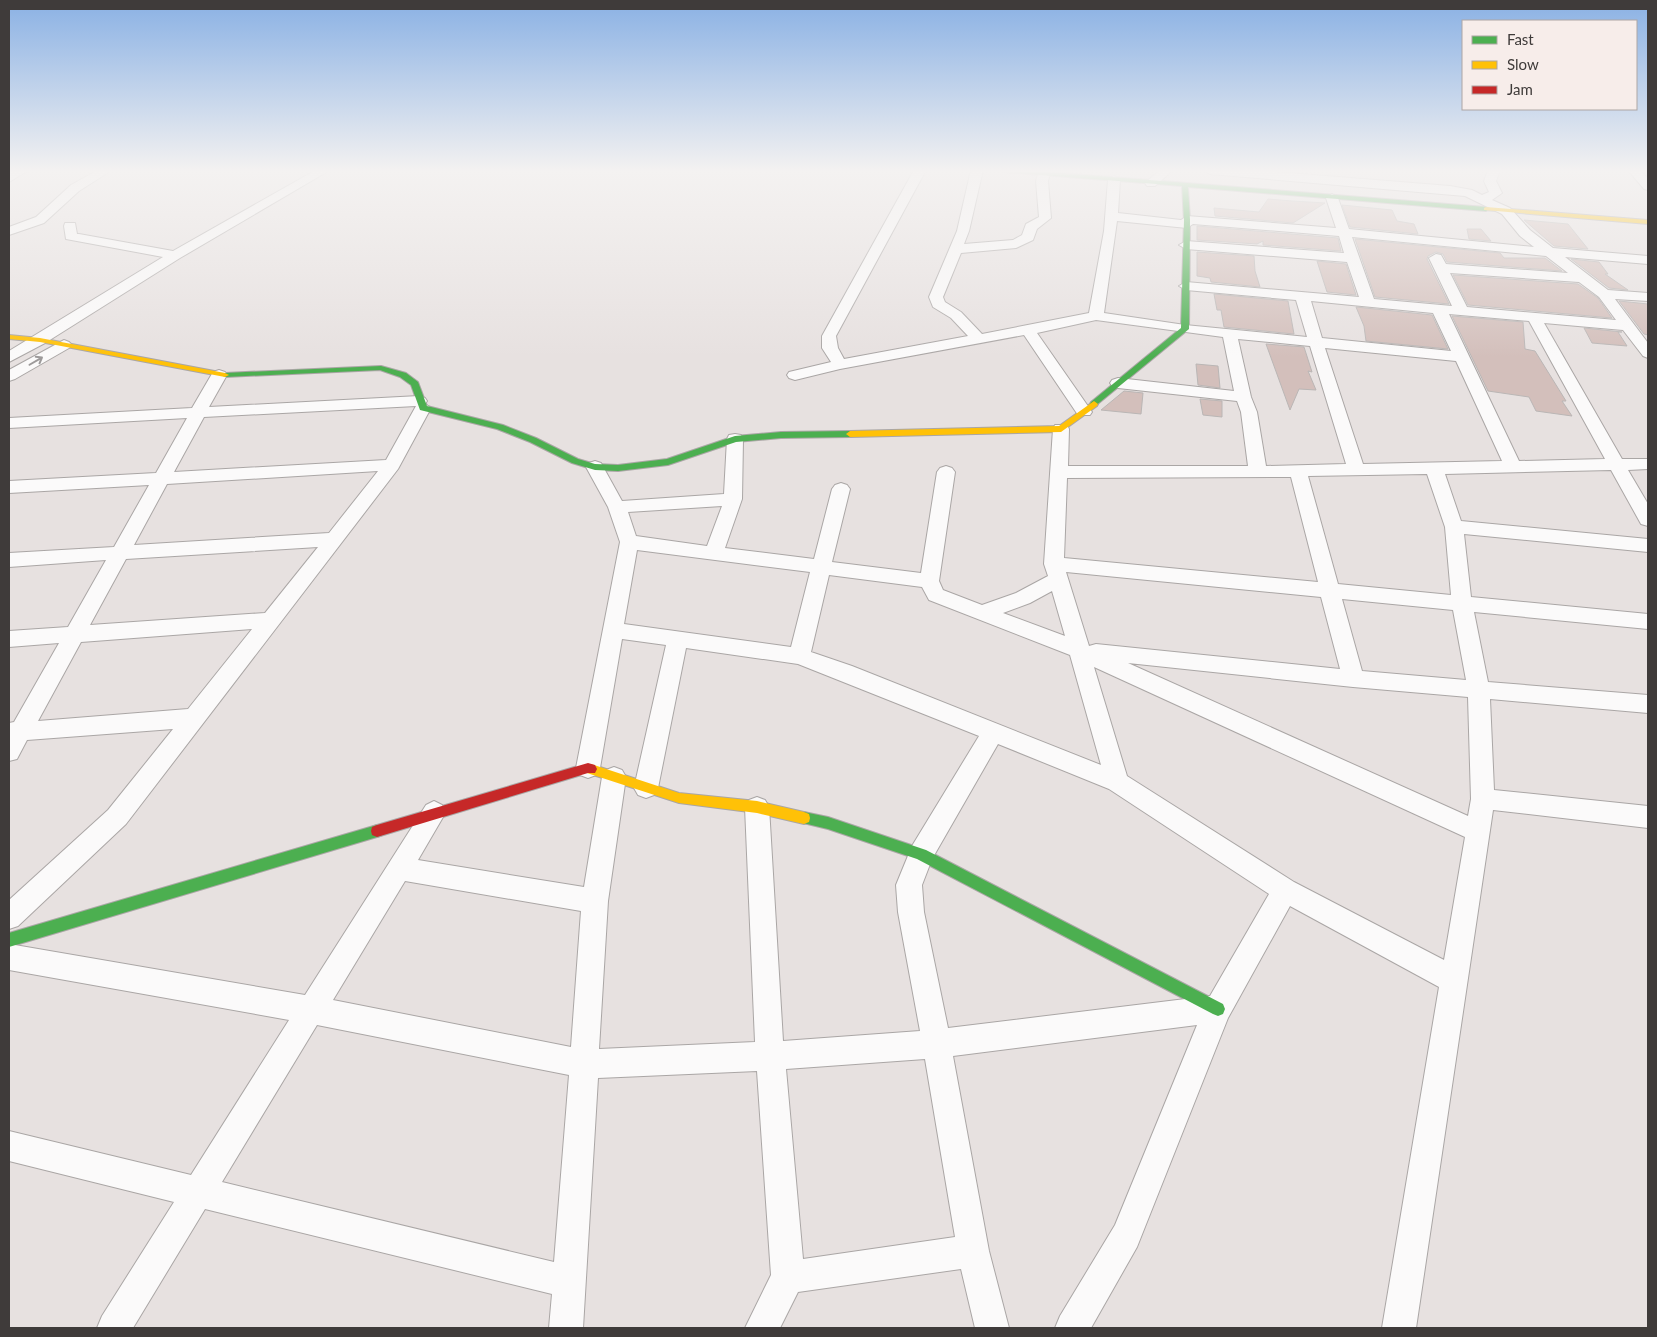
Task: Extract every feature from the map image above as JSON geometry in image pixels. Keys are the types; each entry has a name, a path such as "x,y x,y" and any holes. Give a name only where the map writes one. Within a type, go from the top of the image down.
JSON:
{"street":[{"path":"71,232 71,236 78,238 175,255"},
{"path":"9,357 40,340 175,255 215,232"},
{"path":"840,364 830,348 829,336 886,232"},
{"path":"962,232 936,297 938,304 956,315 979,339"},
{"path":"956,249 1016,244 1028,237 1029,232"},
{"path":"1096,316 1105,268 1108,232"},
{"path":"9,423 421,404 500,427 533,440 575,461 595,467 618,468 668,462 735,439 781,435 1060,429 1084,412 1185,329 1187,232"},
{"path":"1343,232 1368,303"},
{"path":"1348,232 1426,238 1548,252 1648,260"},
{"path":"1524,232 1548,252 1586,278 1604,294 1638,334 1648,353"},
{"path":"1426,238 1462,311"},
{"path":"1186,245 1352,258"},
{"path":"1440,268 1586,278"},
{"path":"1186,286 1534,318 1638,334"},
{"path":"1604,294 1648,297"},
{"path":"1302,297 1356,470"},
{"path":"1439,309 1513,466"},
{"path":"795,376 840,364 1096,316 1185,329 1462,357"},
{"path":"1534,318 1648,520"},
{"path":"1028,330 1084,412"},
{"path":"1230,334 1243,397 1249,412 1258,471"},
{"path":"9,337 40,340 219,375 381,368 403,375 415,384 421,404 392,465 117,817 9,917"},
{"path":"9,376 64,345"},
{"path":"9,752 15,732 75,634 219,375"},
{"path":"1118,383 1243,397"},
{"path":"1060,429 1056,572 1117,782"},
{"path":"714,553 732,499 735,439"},
{"path":"1058,472 1298,471 1648,464"},
{"path":"9,486 392,465"},
{"path":"588,768 629,542 617,507 595,467"},
{"path":"1399,1328 1483,799 1479,691 1462,603 1454,528 1434,468"},
{"path":"1298,471 1353,679"},
{"path":"946,472 929,581 936,595 1078,650 1478,832"},
{"path":"799,656 841,488"},
{"path":"617,507 732,499"},
{"path":"1454,528 1648,545"},
{"path":"9,560 334,539"},
{"path":"629,542 929,581"},
{"path":"980,613 1023,598 1056,572 1330,591 1648,621"},
{"path":"9,639 271,620"},
{"path":"612,630 799,656 844,672 1117,782 1285,890 1454,980"},
{"path":"646,788 678,639"},
{"path":"1078,650 1479,691 1648,704"},
{"path":"15,732 194,718"},
{"path":"992,1328 974,1251 911,912 909,885 920,854 993,732"},
{"path":"9,940 434,812 588,768 679,798 757,807 828,823 920,854 1218,1009"},
{"path":"566,1328 595,901 614,777"},
{"path":"1483,799 1648,817"},
{"path":"757,807 770,1056 788,1277 762,1328"},
{"path":"114,1328 434,812"},
{"path":"400,868 595,901"},
{"path":"1072,1328 1126,1236 1218,1009 1285,890"},
{"path":"9,957 312,1010 584,1064 770,1056 937,1044 1218,1009"},
{"path":"9,1146 570,1282"},
{"path":"788,1277 974,1251"}],"building":[{"path":"1197,232 1272,232 1338,238 1341,251 1263,245 1263,241 1257,244 1197,240"},
{"path":"1468,232 1484,232 1491,241 1469,239"},
{"path":"1538,232 1575,232 1588,249 1554,246"},
{"path":"1355,239 1500,253 1504,258 1545,258 1562,271 1447,262 1443,254 1436,252 1428,256 1427,259 1449,304 1375,297"},
{"path":"1197,252 1254,256 1255,271 1260,287 1211,282 1210,278 1197,276"},
{"path":"1571,259 1599,262 1608,274 1605,274 1628,290 1609,288"},
{"path":"1317,261 1346,264 1356,295 1327,292"},
{"path":"1453,275 1578,284 1598,298 1612,318 1468,305"},
{"path":"1214,294 1288,301 1294,334 1224,327 1221,310 1217,310"},
{"path":"1619,301 1648,304 1648,335 1644,334"},
{"path":"1356,307 1432,315 1448,349 1366,341 1364,326"},
{"path":"1452,316 1523,322 1525,349 1535,351 1566,401 1562,401 1572,416 1536,411 1529,397 1488,391"},
{"path":"1584,328 1622,332 1618,332 1627,346 1592,343"},
{"path":"1266,344 1304,347 1312,372 1308,371 1316,390 1299,389 1290,410"},
{"path":"1196,364 1218,366 1220,388 1198,385"},
{"path":"1124,391 1143,393 1141,414 1101,410"},
{"path":"1200,399 1222,401 1222,417 1203,415"}],"traffic: fast":[{"path":"1094,404 1185,329 1187,232"},
{"path":"225,375 381,368 403,375 415,384 423,408 500,427 533,440 575,461 595,467 618,468 668,462 735,439 781,435 850,434"},
{"path":"804,818 828,823 921,854 1218,1009"},
{"path":"9,940 377,831"}],"traffic: slow":[{"path":"9,337 40,340 225,375"},
{"path":"850,434 1061,429 1094,404"},
{"path":"591,769 679,798 757,807 804,818"}],"traffic: jam":[{"path":"377,831 588,768 591,769"}]}
